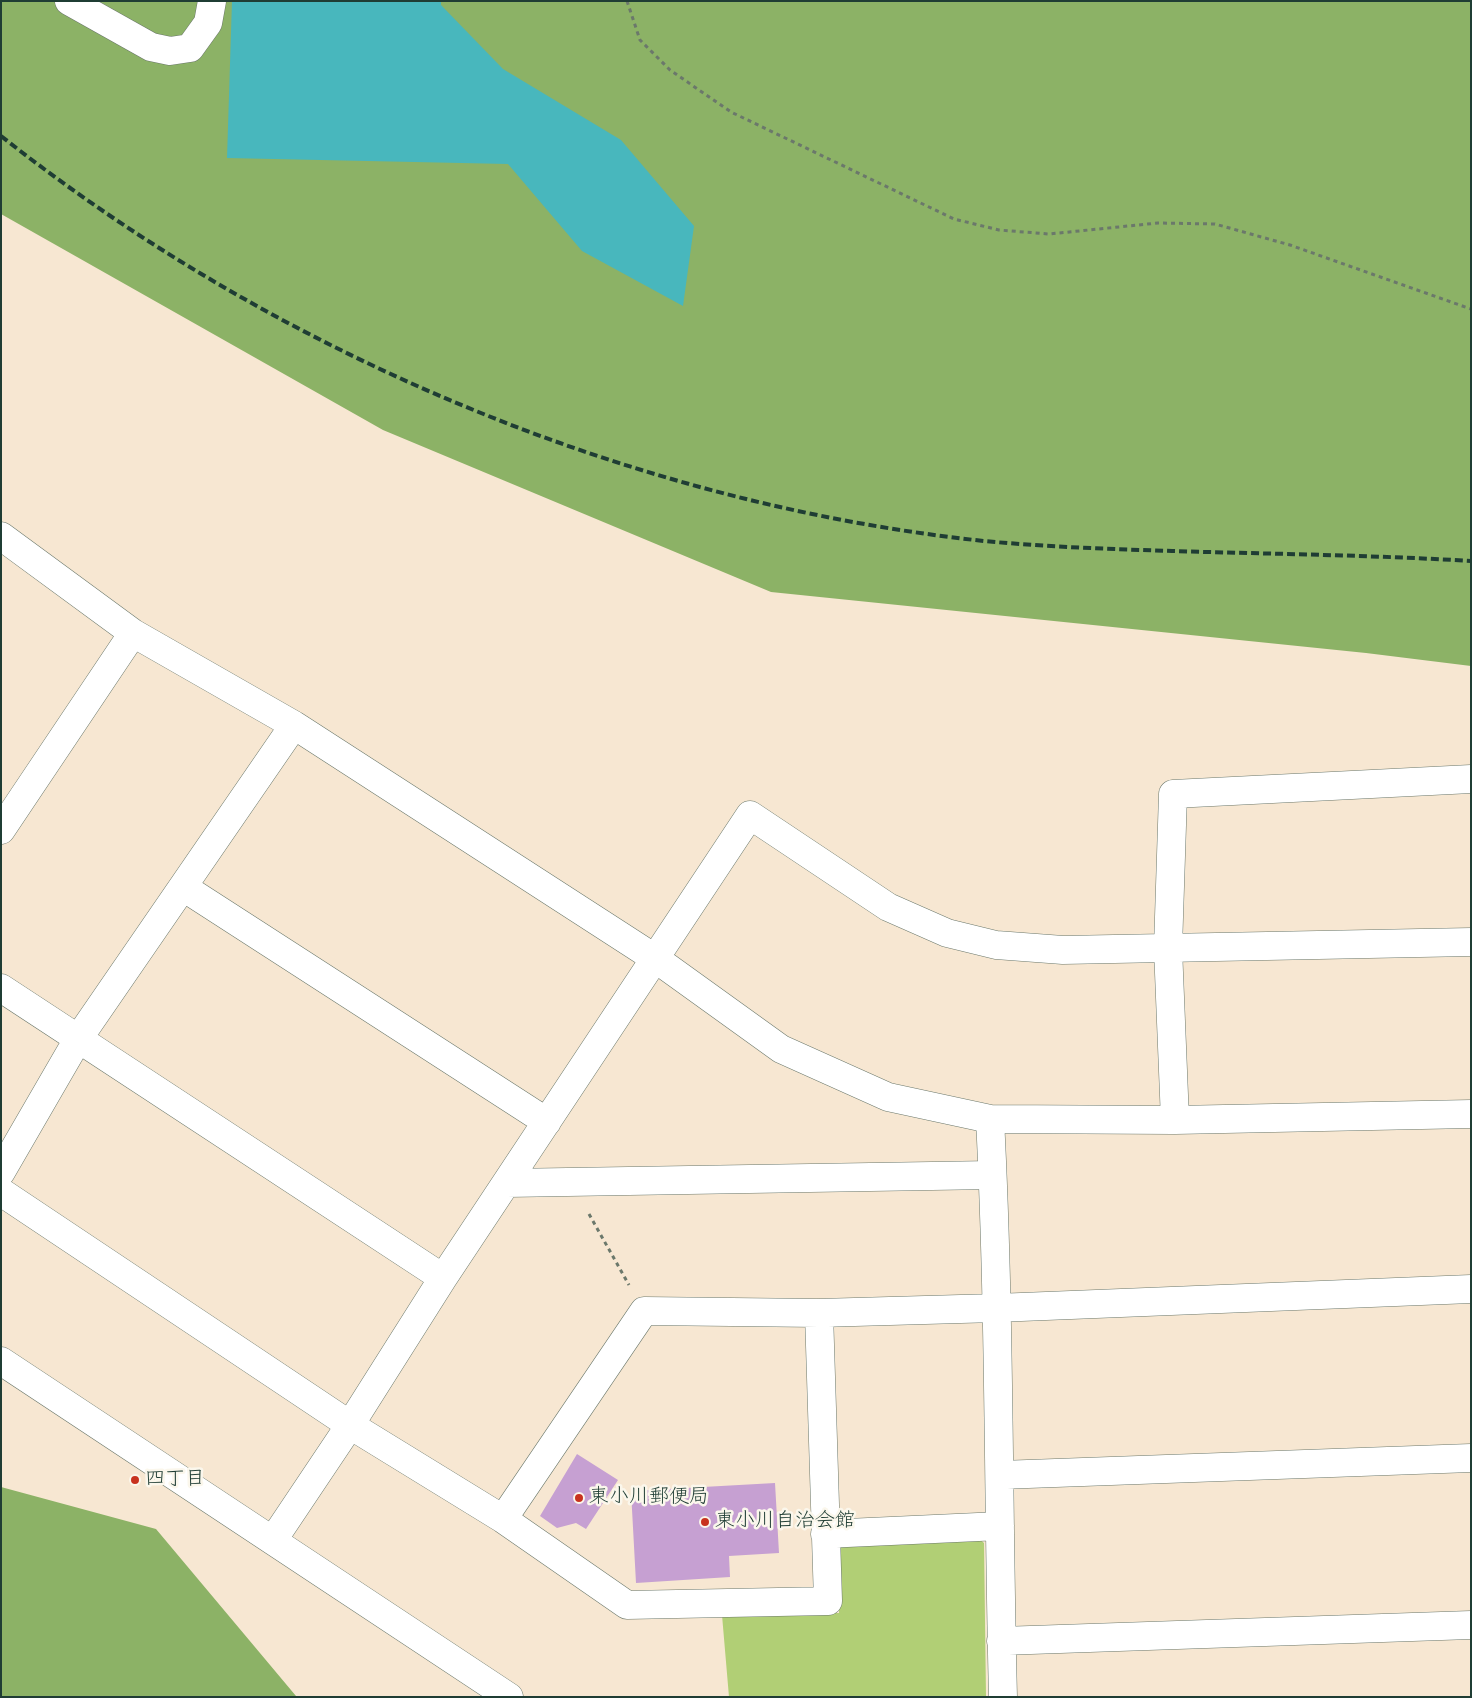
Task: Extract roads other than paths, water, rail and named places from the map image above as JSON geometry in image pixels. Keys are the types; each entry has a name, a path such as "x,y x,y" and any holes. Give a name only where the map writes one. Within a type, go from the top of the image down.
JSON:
{"street":[{"path":"69,1 151,47 170,51 190,48 208,23 212,1"},
{"path":"1,536 133,633 294,725 656,959 781,1049 888,1097 990,1120 1175,1120 1471,1114"},
{"path":"1,830 133,633"},
{"path":"1,1172 78,1039 294,725"},
{"path":"1175,1120 1168,948 1173,794 1471,779"},
{"path":"273,1540 350,1425 443,1278 750,815 888,907 947,933 996,945 1054,950 1471,942"},
{"path":"183,887 547,1122"},
{"path":"1,988 443,1278"},
{"path":"990,1120 1000,1475 1003,1697"},
{"path":"507,1183 992,1175"},
{"path":"1,1192 350,1425 503,1519 627,1606 828,1601 819,1313"},
{"path":"503,1519 644,1311 819,1313 996,1308 1471,1289"},
{"path":"1,1361 509,1697"},
{"path":"1000,1475 1471,1458"},
{"path":"825,1534 1000,1526"},
{"path":"1001,1641 1471,1625"}],"water":[{"path":"232,1 441,1 441,5 503,69 621,140 694,226 683,306 582,251 508,164 227,158"}],"railway":[{"path":"1,136 108,214 222,286 341,350 465,406 592,454 722,493 853,522 984,541 1102,549 1471,561"}],"place":[{"name":"四丁目","path":"135,1480"},
{"name":"東小川郵便局","path":"579,1498"},
{"name":"東小川自治会館","path":"705,1522"}]}
